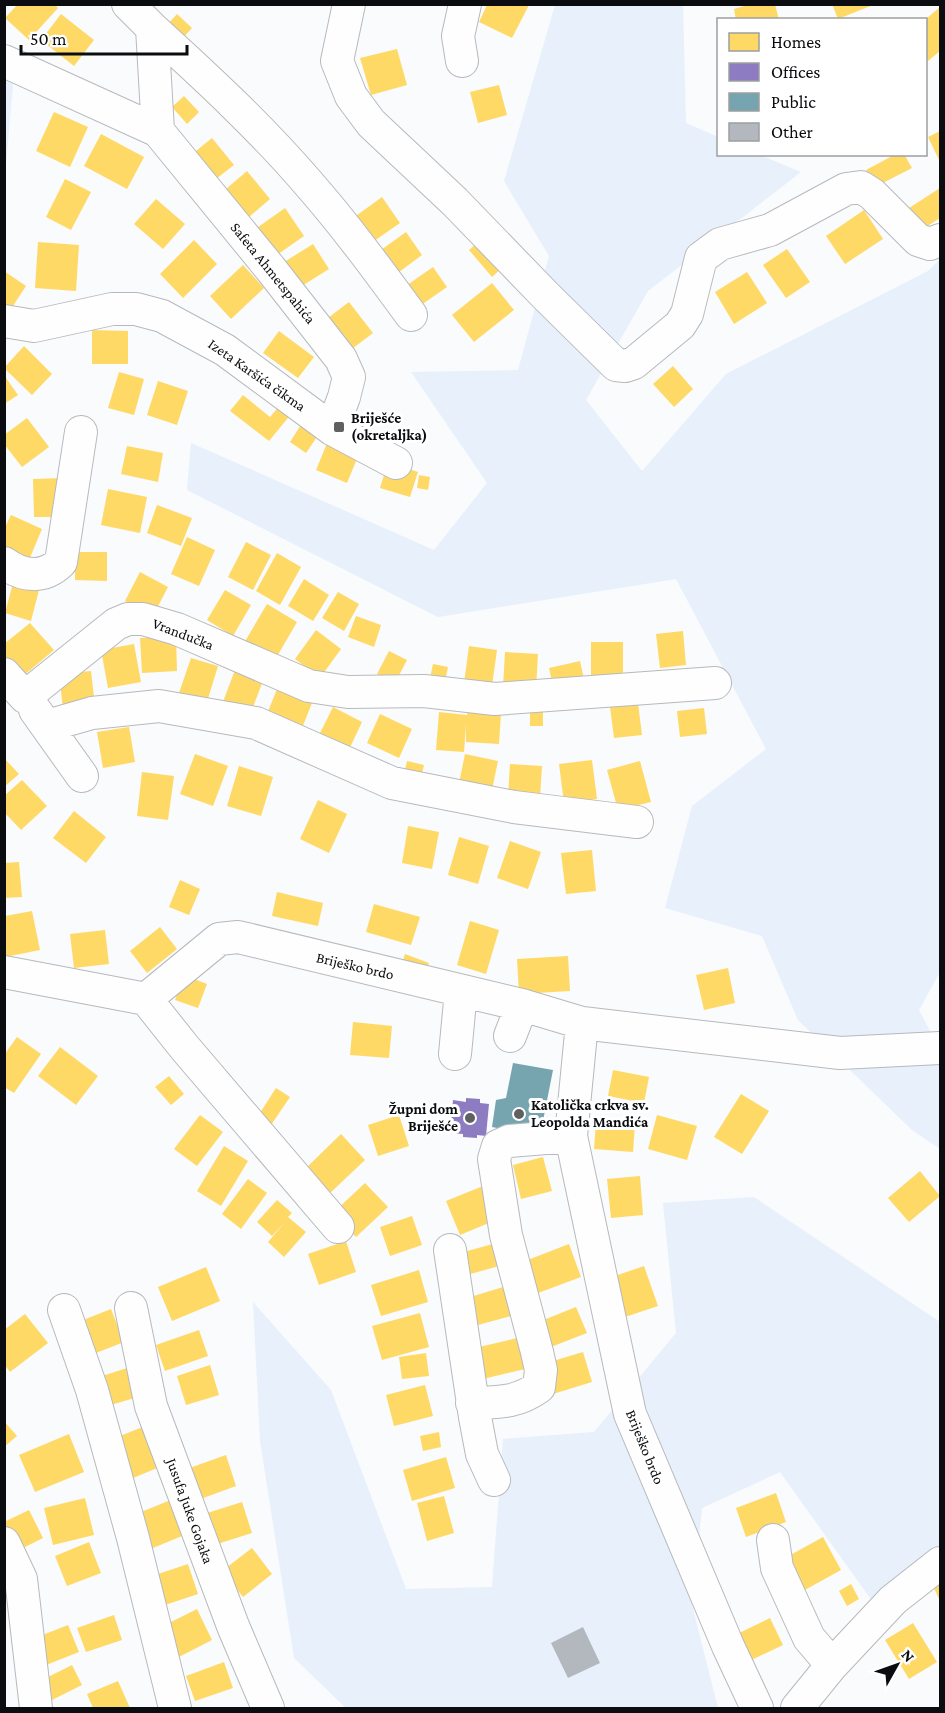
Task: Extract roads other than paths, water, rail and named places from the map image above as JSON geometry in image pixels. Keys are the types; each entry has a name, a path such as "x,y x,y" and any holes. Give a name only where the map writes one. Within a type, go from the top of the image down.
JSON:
{"street":[{"path":"128,4 246,115 309,184 411,315"},
{"path":"349,4 337,61 343,80 371,123 455,202 616,365 626,366 634,363 680,325 687,314 701,258 720,244 770,230 846,189 861,187 872,194 918,240 930,244 940,240"},
{"path":"462,61 458,36 465,4"},
{"path":"152,28 158,131"},
{"name":"Safeta Ahmetspahića","path":"4,61 158,131 341,359 349,377 332,429"},
{"name":"Izeta Karšića čikma","path":"4,321 34,326 112,309 136,309 162,316 225,350 332,429 396,463"},
{"path":"4,563 12,569 39,575 52,571 60,562 81,432"},
{"name":"Vrandučka","path":"15,686 116,624 128,619 143,619 177,629 309,686 348,692 424,692 495,699 714,683"},
{"path":"15,686 82,776"},
{"path":"47,726 92,713 159,706 256,723 392,783 514,807 637,822"},
{"name":"Briješko brdo","path":"146,999 219,939 238,937 522,1005 582,1023 840,1053 940,1048"},
{"path":"4,972 146,999 338,1227"},
{"path":"455,1054 461,991"},
{"path":"510,1036 522,1005"},
{"name":"Briješko brdo","path":"582,1023 571,1136 630,1414 756,1708"},
{"path":"472,1403 513,1401 527,1396 539,1387 541,1370 506,1235 494,1159 498,1146 509,1141 571,1136"},
{"path":"450,1250 472,1403 482,1454 494,1480"},
{"name":"Jusufa Juke Gojaka","path":"131,1308 151,1406 233,1626 268,1708"},
{"path":"64,1310 92,1390 133,1538 175,1708"},
{"path":"773,1540 777,1568 809,1638 832,1665"},
{"path":"4,1543 21,1579 36,1708"},
{"path":"797,1708 832,1665 892,1599 940,1563"}],"place":[{"name":"Briješće (okretaljka)","path":"339,427"},
{"name":"Katolička crkva sv. Leopolda Mandića","path":"519,1114"},
{"name":"Župni dom Briješće","path":"470,1118"}]}
